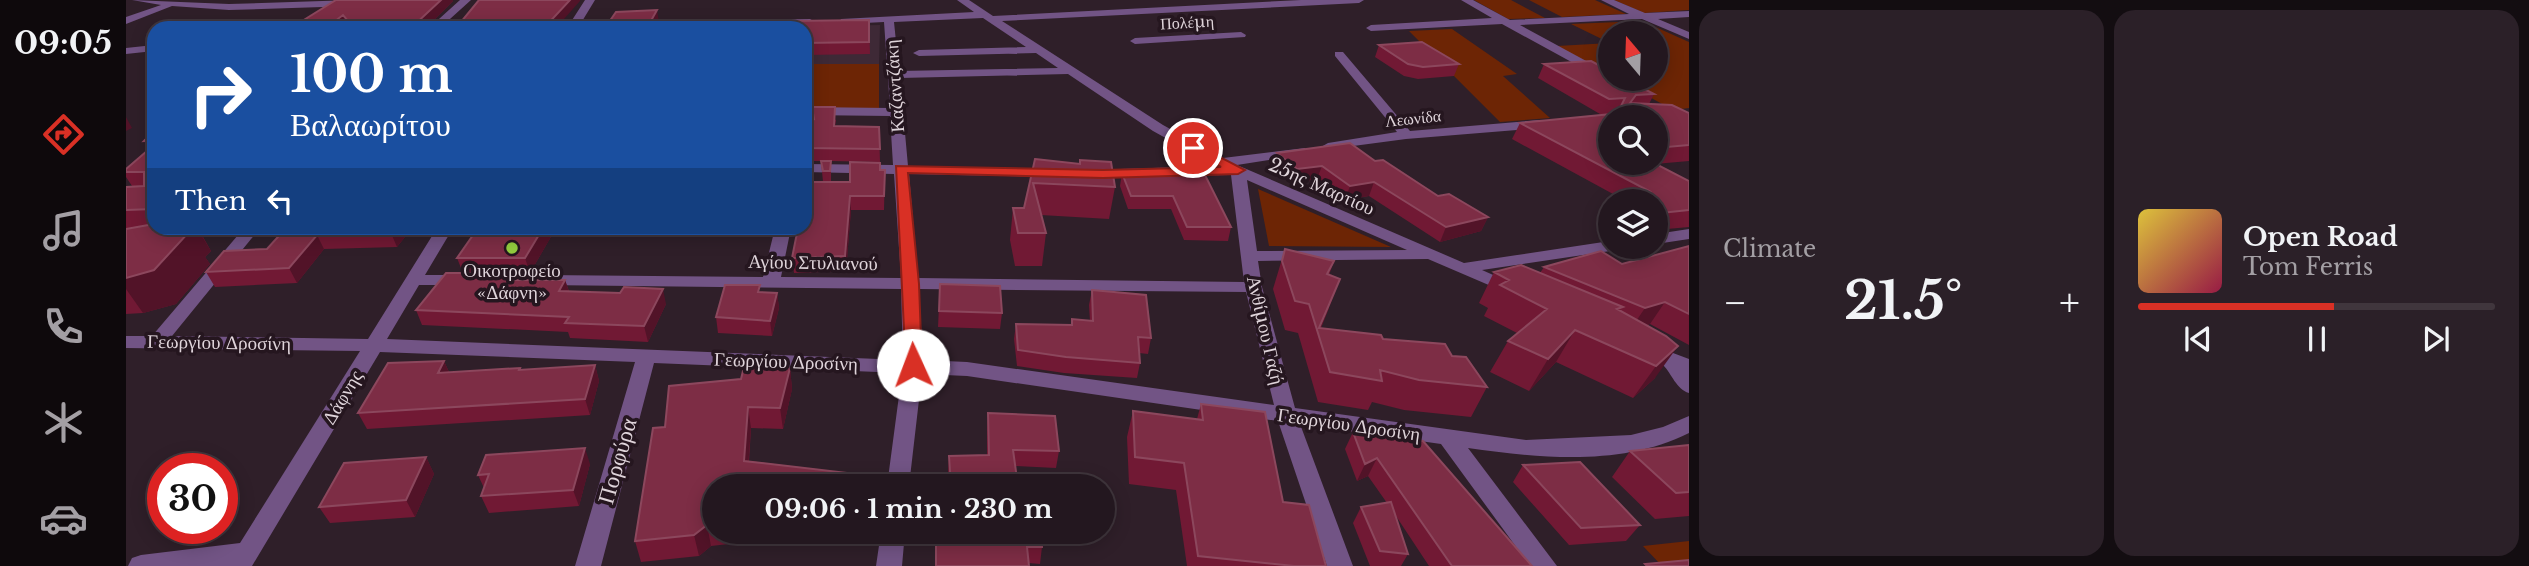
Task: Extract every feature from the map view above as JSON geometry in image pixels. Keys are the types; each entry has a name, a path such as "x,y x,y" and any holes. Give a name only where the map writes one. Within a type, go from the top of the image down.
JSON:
{"street":[{"path":"137,0 210,6 361,3"},
{"path":"210,6 223,0"},
{"path":"442,21 466,0"},
{"path":"577,21 590,0"},
{"name":"25ης Μαρτίου","path":"962,0 1068,71 1230,166 1524,295"},
{"path":"836,21 889,21 1359,0"},
{"path":"1465,0 1598,72"},
{"path":"1606,0 1689,36"},
{"path":"126,21 174,4"},
{"path":"317,15 336,4"},
{"path":"1169,9 1203,37"},
{"path":"1371,28 1689,14"},
{"name":"Καζαντζάκη","path":"889,21 911,284 913,365 899,474"},
{"path":"812,22 823,22"},
{"name":"Πολέμη","path":"1135,41 1241,35"},
{"path":"126,51 147,49"},
{"path":"919,53 1036,50"},
{"path":"1339,54 1406,135"},
{"path":"892,75 1068,71"},
{"path":"812,111 895,112"},
{"name":"Λεωνίδα","path":"812,168 1213,173 1230,166 1406,135 1556,123"},
{"name":"Ανθίμου Γαζή","path":"1230,166 1250,256 1253,287 1287,416 1339,566"},
{"path":"1668,237 1689,234"},
{"path":"159,340 246,235"},
{"name":"Δάφνης","path":"243,559 441,235"},
{"path":"771,282 781,235"},
{"path":"1463,268 1598,248"},
{"path":"1250,256 1433,255"},
{"path":"415,280 483,280"},
{"name":"Αγίου Στυλιανού","path":"524,280 1253,287"},
{"name":"Γεωργίου Δροσίνη","path":"126,342 159,340 374,345 967,369 1526,448 1572,448 1641,441 1689,424"},
{"path":"1633,343 1689,366"},
{"name":"Πορφύρα","path":"588,566 646,356"},
{"path":"1669,359 1689,386"},
{"path":"1448,438 1544,566"},
{"path":"889,566 892,544"},
{"path":"141,566 243,559"}],"shaded area":[{"path":"1474,0 1511,0 1545,18 1508,19"},
{"path":"1529,0 1595,0 1626,14 1562,17"},
{"path":"1614,0 1689,0 1689,10 1644,13"},
{"path":"1598,23 1598,37 1571,24"},
{"path":"880,25 879,64 812,64 812,26"},
{"path":"1452,29 1517,74 1503,76 1550,118 1500,122 1409,31"},
{"path":"1668,33 1689,42 1689,108 1673,110 1639,91 1668,91"},
{"path":"1598,44 1598,68 1557,46"},
{"path":"812,64 879,64 879,109 812,108"},
{"path":"1258,189 1391,247 1269,246"},
{"path":"1689,541 1689,566 1662,566 1643,546"}],"building":[{"path":"336,0 441,0 418,21 348,21 343,15 335,21 302,21"},
{"path":"479,0 570,0 550,21 462,21"},
{"path":"657,10 651,21 610,21 616,12"},
{"path":"869,20 869,42 812,43 812,21 788,21"},
{"path":"1422,42 1459,64 1423,67 1408,64 1379,45"},
{"path":"1591,61 1598,65 1598,91 1648,91 1654,94 1636,95 1630,103 1672,105 1689,113 1689,145 1668,147 1668,105 1622,105 1625,98 1609,99 1544,64"},
{"path":"812,107 835,107 834,126 879,127 880,149 812,148"},
{"path":"1598,115 1598,164 1520,123"},
{"path":"1350,143 1375,161 1383,160 1438,196 1449,194 1488,217 1446,227 1374,182 1350,186 1322,166 1297,169 1277,153"},
{"path":"147,151 147,209 126,210 126,187 144,186 144,172 126,172 126,169"},
{"path":"1035,159 1080,164 1080,160 1111,162 1115,187 1033,183 1046,233 1018,233 1013,208 1024,208"},
{"path":"821,161 831,161 830,171 823,171"},
{"path":"850,162 880,163 880,170 885,170 884,196 850,196 845,256 792,258 797,235 812,235 812,182 850,182"},
{"path":"1668,170 1689,181 1689,210 1668,212 1668,189 1645,189 1619,175 1668,175"},
{"path":"1179,171 1203,171 1231,227 1187,227 1173,196 1131,196 1122,173 1180,173"},
{"path":"147,225 147,235 186,235 154,270 126,278 126,229"},
{"path":"280,235 317,235 289,268 206,272 224,251 267,249"},
{"path":"473,235 539,235 525,258 457,258"},
{"path":"1689,246 1689,314 1665,302 1645,308 1544,267 1598,252 1598,259 1614,259 1622,264 1641,259 1668,259 1668,252"},
{"path":"1285,249 1334,261 1327,274 1340,279 1319,328 1381,335 1383,339 1445,344 1452,356 1466,357 1487,387 1419,380 1380,370 1382,381 1330,372 1309,304 1295,301 1282,261"},
{"path":"1521,265 1623,307 1617,309 1666,336 1678,346 1656,366 1575,330 1548,359 1508,341 1547,309 1500,285 1509,280 1494,272"},
{"path":"446,273 516,273 512,280 565,280 559,291 620,293 624,287 663,289 644,326 565,323 569,317 416,310"},
{"path":"940,284 1000,286 1002,313 939,311"},
{"path":"725,285 760,285 758,292 777,293 770,321 716,317"},
{"path":"1092,290 1146,295 1151,338 1138,337 1140,363 1018,350 1016,324 1072,325 1072,319 1093,321"},
{"path":"444,361 438,373 595,365 585,399 358,413 388,363"},
{"path":"744,367 790,368 780,408 748,407 744,461 856,474 702,474 702,529 694,535 635,541 653,428 665,427 669,386 741,379"},
{"path":"1201,404 1265,412 1283,502 1309,505 1326,566 1294,566 1198,556 1184,463 1135,457 1133,411 1203,420"},
{"path":"988,413 1055,416 1059,451 1013,450 1016,474 950,474 949,456 989,455"},
{"path":"1353,432 1423,441 1532,566 1452,566 1377,458 1365,464"},
{"path":"1689,445 1689,492 1676,493 1630,451"},
{"path":"585,448 573,490 481,496 489,474 478,475 486,455"},
{"path":"426,457 406,500 319,507 344,463"},
{"path":"1580,462 1640,525 1581,528 1523,465"},
{"path":"1391,502 1408,554 1380,551 1361,507"},
{"path":"936,544 1042,544 1042,547 1027,547 1029,566 936,566"},
{"path":"1689,560 1689,566 1645,564"}],"place":[{"name":"Οικοτροφείο «Δάφνη»","path":"512,248"}],"route":[{"path":"913,365 911,284 901,169 1103,174 1213,173 1238,170 1193,148"}]}
